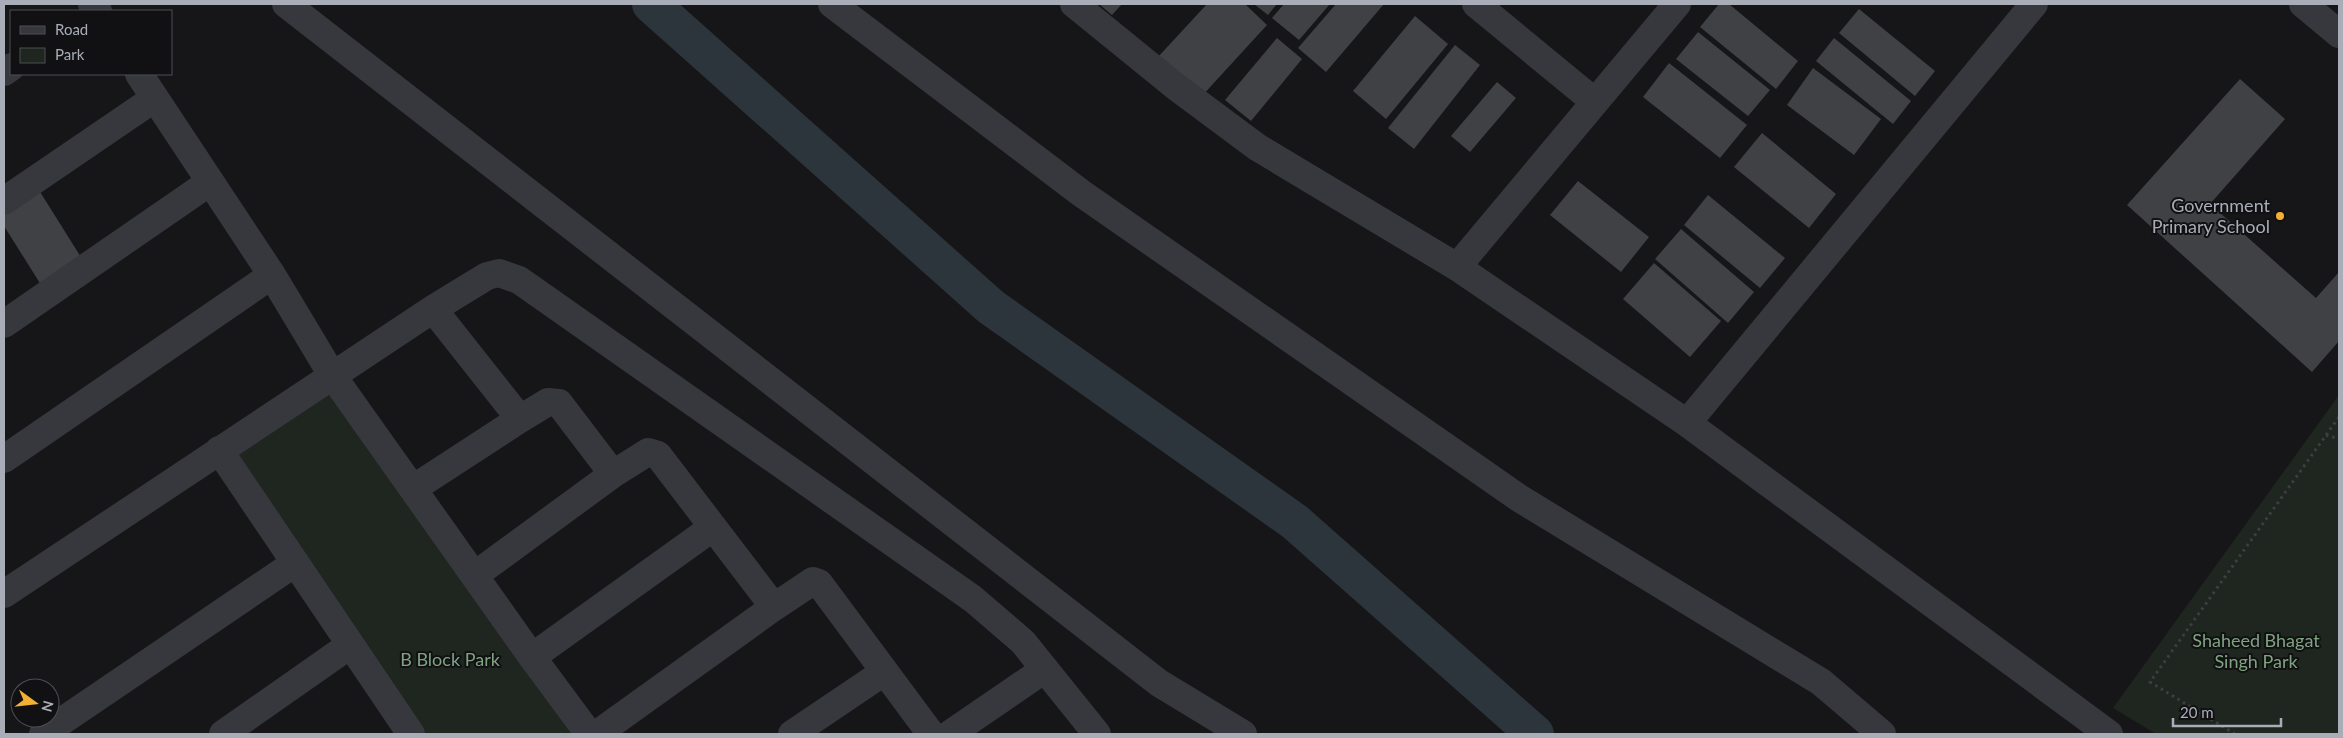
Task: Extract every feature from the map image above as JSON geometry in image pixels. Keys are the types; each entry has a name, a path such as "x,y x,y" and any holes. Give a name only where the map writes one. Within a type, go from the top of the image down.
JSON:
{"street":[{"path":"286,4 1159,682 1243,734"},
{"path":"832,4 1081,193 1519,498 1821,682 1882,734"},
{"path":"1074,4 1175,86 1258,147 1457,267 1687,423 2109,734"},
{"path":"1476,4 1595,102"},
{"path":"1457,267 1676,4"},
{"path":"1687,423 2034,4"},
{"path":"2303,4 2339,34"},
{"path":"140,75 272,275 332,375 414,488 532,657 589,734"},
{"path":"4,201 155,98"},
{"path":"4,324 210,182"},
{"path":"4,594 433,309 487,276 499,273 519,280 973,599 1023,642 1097,734"},
{"path":"4,459 272,275"},
{"path":"433,309 520,419"},
{"path":"414,488 548,402 559,403 613,474"},
{"path":"219,450 411,734"},
{"path":"475,575 613,474 648,452 654,453 774,607"},
{"path":"532,657 712,528"},
{"path":"43,734 295,563"},
{"path":"597,734 813,581 817,582 931,734"},
{"path":"223,734 350,644"},
{"path":"950,734 1045,669"},
{"path":"792,734 884,672"}],"path":[{"path":"2235,734 2150,682 2339,417"},
{"path":"2326,435 2339,439"}],"green space":[{"name":"B Block Park","path":"332,375 596,734 411,734 219,450"},
{"name":"Shaheed Bhagat Singh Park","path":"2339,395 2339,734 2156,734 2113,708"}],"building":[{"path":"1099,4 1122,4 1112,15"},
{"path":"1207,4 1245,4 1267,25 1201,97 1158,57"},
{"path":"1254,4 1277,4 1268,15"},
{"path":"1284,4 1330,4 1299,40 1272,18"},
{"path":"1336,4 1384,4 1326,72 1298,48"},
{"path":"1719,4 1729,4 1798,61 1776,89 1700,27"},
{"path":"1859,9 1935,71 1915,96 1839,33"},
{"path":"1415,16 1448,44 1386,119 1353,91"},
{"path":"1698,32 1770,90 1748,116 1676,59"},
{"path":"1277,38 1302,59 1251,121 1225,100"},
{"path":"1834,38 1911,101 1893,124 1816,61"},
{"path":"1455,45 1480,65 1414,149 1388,128"},
{"path":"1669,63 1747,125 1720,158 1643,97"},
{"path":"1813,68 1881,119 1854,155 1787,105"},
{"name":"Government Primary School","path":"2240,79 2285,119 2210,204 2316,298 2339,272 2339,341 2312,372 2127,205"},
{"path":"1497,82 1516,98 1470,152 1451,136"},
{"path":"1762,133 1836,194 1809,228 1734,167"},
{"path":"1578,181 1649,237 1621,272 1550,215"},
{"path":"37,187 84,262 43,288 4,226 4,208"},
{"path":"1708,195 1785,258 1760,288 1684,225"},
{"path":"1681,229 1754,292 1728,323 1655,259"},
{"path":"1654,263 1721,321 1690,357 1623,299"}],"waterway":[{"path":"651,4 991,307 1295,522 1535,734"}],"place":[{"name":"Government Primary School","path":"2280,216"}]}
